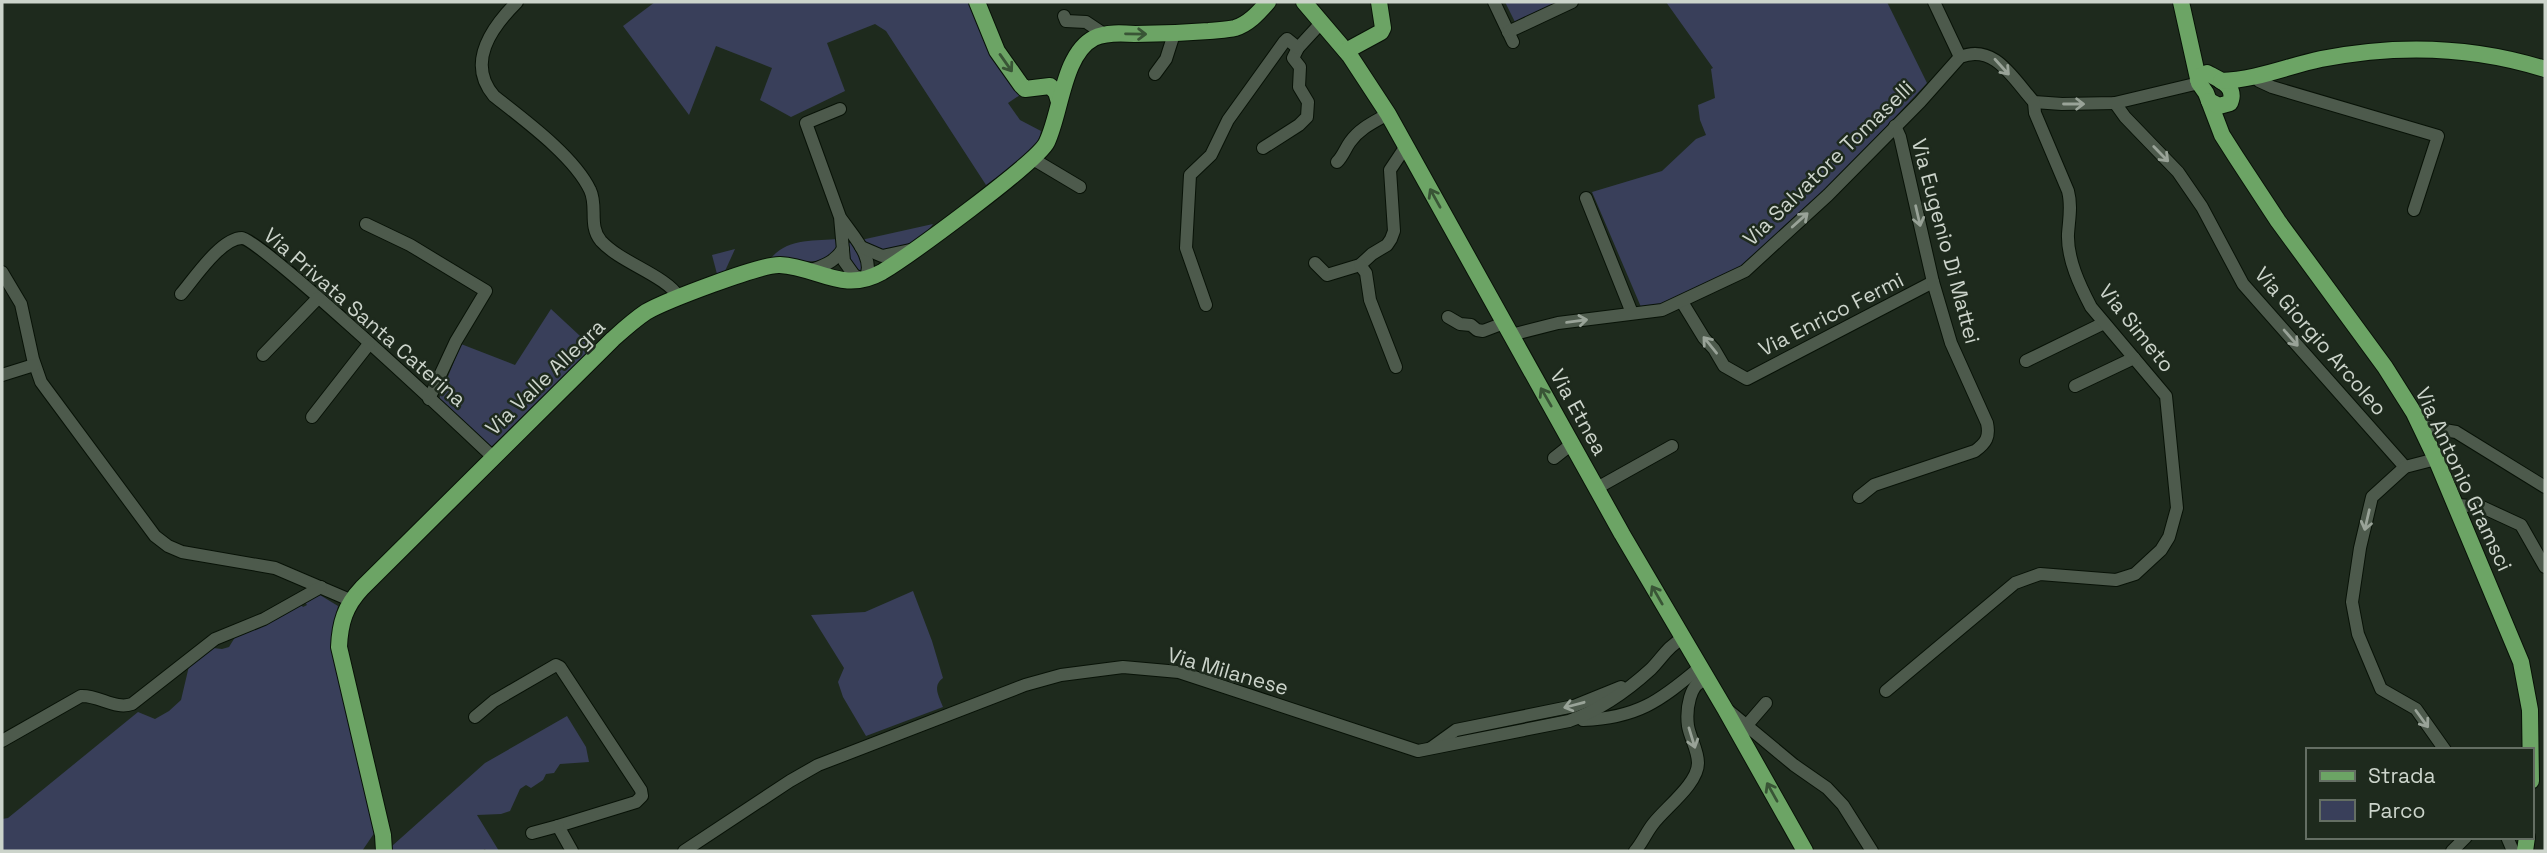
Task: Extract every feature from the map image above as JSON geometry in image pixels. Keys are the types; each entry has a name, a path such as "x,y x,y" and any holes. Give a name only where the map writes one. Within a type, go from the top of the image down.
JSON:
{"main road":[{"path":"977,2 997,51 1025,89 1055,80 1073,63"},
{"name":"Via Etnea","path":"1304,2 1366,77 1388,114 1682,639 1696,679 1725,709 1805,851"},
{"path":"1346,51 1381,32 1383,27 1379,2"},
{"path":"2181,2 2189,38 2208,80"},
{"path":"864,280 884,271 917,248 1033,159 1047,144 1073,63 1079,50 1087,43 1104,34 1174,34 1235,28 1263,8"},
{"path":"2208,80 2276,72 2347,55 2413,49 2491,55 2545,69"},
{"path":"2209,101 2219,106 2231,101 2248,86 2276,72"},
{"path":"2208,80 2230,86 2228,129 2236,157"},
{"name":"Via Antonio Gramsci","path":"2208,80 2209,101 2222,135 2278,221 2385,367 2421,426 2458,505 2521,662 2530,710 2531,748"},
{"path":"1045,85 1054,88 1059,102"},
{"name":"Via Valle Allegra","path":"384,851 383,835 339,647 343,615 350,600 613,339 646,312 672,300 777,265 834,279 864,280"}],"street":[{"path":"515,2 496,27 482,55 481,76 485,85 571,165 592,193 594,229 603,243 641,270 664,296 672,300"},
{"path":"1494,2 1511,37 1572,2"},
{"path":"1934,2 1960,57 1978,52 1993,57 2034,102 2115,103 2208,80"},
{"path":"1064,16 1066,21 1086,22 1104,34"},
{"path":"1263,148 1307,117 1308,102 1299,87 1300,67 1293,58 1298,48 1321,23"},
{"path":"1155,74 1166,59 1174,34"},
{"path":"1206,305 1186,248 1190,175 1211,155 1228,120 1284,42 1287,39 1298,48"},
{"name":"Via Salvatore Tomaselli","path":"1448,317 1483,331 1662,310 1745,271 1828,195 1960,57"},
{"path":"2259,81 2438,136 2414,210"},
{"name":"Via Simeto","path":"1886,691 2015,583 2040,573 2116,580 2135,574 2161,551 2169,537 2177,508 2169,405 2160,387 2091,307 2076,274 2068,244 2071,203 2035,113 2034,102"},
{"name":"Via Giorgio Arcoleo","path":"2115,103 2178,172 2202,207 2243,284 2405,467"},
{"path":"840,109 806,123 841,217 869,264 868,275 864,280 854,275 846,266 841,217"},
{"path":"1337,162 1348,144 1362,129 1388,114"},
{"name":"Via Eugenio Di Mattei","path":"1859,497 1874,485 1975,451 1985,443 1988,436 1987,423 1951,343 1933,282 1900,137 1895,126"},
{"path":"1315,263 1327,275 1360,265 1387,245 1394,231 1390,170 1406,146"},
{"path":"1033,159 1080,187"},
{"path":"1586,198 1632,313"},
{"path":"366,224 410,245 485,291 456,341 429,399"},
{"name":"Via Privata Santa Caterina","path":"181,294 226,243 240,238 248,239 318,298 493,457"},
{"path":"860,246 882,256 917,248"},
{"path":"807,271 828,264 839,256 843,249"},
{"path":"1360,265 1366,272 1370,300 1396,368"},
{"path":"2,272 22,304 34,365 46,391 155,536 182,552 275,568 350,600"},
{"name":"Via Enrico Fermi","path":"1682,302 1724,366 1747,379 1933,282"},
{"path":"263,355 318,298"},
{"path":"2026,361 2104,323"},
{"path":"312,417 369,344"},
{"path":"2075,386 2134,358"},
{"path":"2,375 34,365"},
{"path":"2421,426 2456,432 2545,486"},
{"path":"1554,458 1573,443"},
{"path":"1597,488 1672,446"},
{"path":"2436,458 2405,467 2372,497 2360,548 2352,603 2358,634 2381,690 2416,709 2444,748"},
{"path":"2458,505 2483,507 2521,525 2545,567"},
{"path":"2,741 81,696 121,706 132,704 215,639 264,619 321,587"},
{"name":"Via Milanese","path":"684,851 818,765 1025,685 1094,670 1123,667 1179,671 1407,749 1429,749 1569,721 1600,708 1638,680 1655,665 1667,649 1682,639"},
{"path":"475,717 494,701 556,665 560,667 641,790 642,796 636,802 532,833"},
{"path":"1569,721 1593,720 1639,710 1653,705 1696,679"},
{"path":"1635,851 1653,823 1678,797 1697,769 1698,755 1688,722 1696,679"},
{"path":"1429,749 1456,730 1574,706 1638,680"},
{"path":"1747,725 1766,703"},
{"path":"1725,709 1827,788 1843,805 1872,851"},
{"path":"558,826 572,851"}],"green space":[{"path":"655,2 970,2 991,51 1020,95 1008,103 1020,120 1041,131 1038,140 1027,155 986,185 886,31 875,24 827,43 845,91 791,117 760,100 772,68 716,46 689,115 623,26"},
{"path":"1505,2 1555,2 1556,4 1516,24"},
{"path":"1666,2 1887,2 1927,83 1824,193 1742,267 1664,304 1641,307 1592,192 1662,171 1696,139 1706,135 1698,105 1715,98 1713,68"},
{"path":"933,224 919,237 897,249 880,249 861,240"},
{"path":"839,239 829,257 821,260 771,258 785,247 794,244"},
{"path":"852,242 865,266 861,272 849,261 847,244"},
{"path":"735,249 725,271 717,274 712,255"},
{"path":"551,309 593,348 490,448 439,399 461,344 515,365"},
{"path":"913,591 943,678 937,688 943,707 866,736 843,697 838,682 844,668 811,615 865,612"},
{"path":"320,595 338,606 332,643 375,832 362,851 2,851 2,819 8,818 138,712 155,719 169,711 181,700 189,666 213,648 229,647 237,634 301,605 303,607 307,605 305,602"},
{"path":"567,716 586,747 589,762 560,764 554,773 546,774 543,780 531,788 526,785 520,789 510,811 477,815 499,851 392,851 392,846 485,763"}]}
